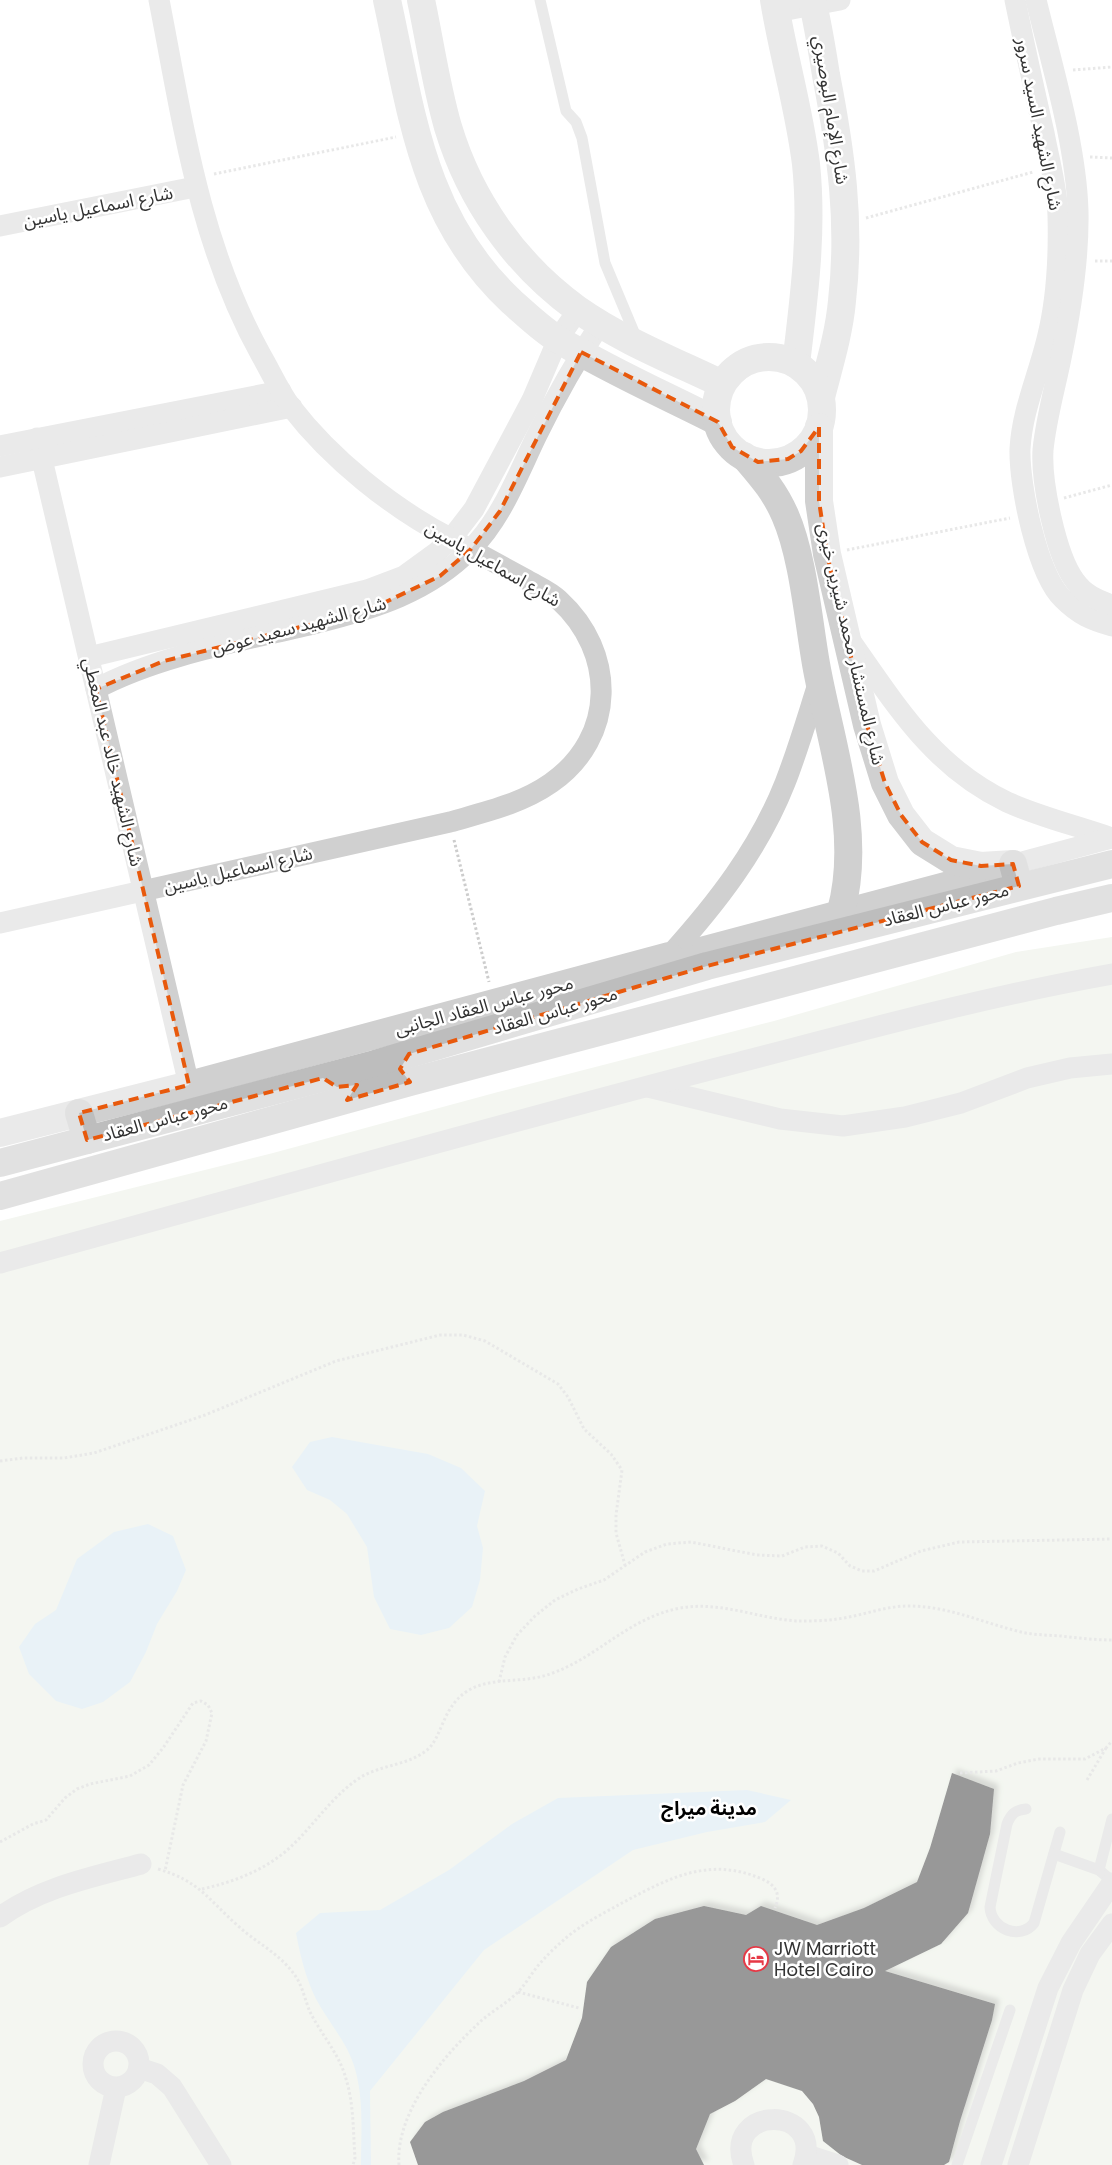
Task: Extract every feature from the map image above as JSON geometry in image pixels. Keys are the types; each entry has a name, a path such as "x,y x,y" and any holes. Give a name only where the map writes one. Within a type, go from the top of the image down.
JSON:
{"main road":[{"name":"محور عباس العقاد","path":"0,1163 409,1054 755,944 1016,875 1112,864"},
{"name":"محور عباس العقاد","path":"0,1196 410,1082 1112,898"},
{"path":"409,1054 404,1058 400,1069 402,1075 410,1082"},
{"path":"325,1077 332,1085 347,1088 350,1094 348,1100"},
{"path":"79,1113 87,1140"}],"street":[{"name":"شارع اسماعيل ياسين","path":"0,923 450,822 505,806 552,782 575,761 592,735 601,706 601,675 594,645 578,619 556,597 472,549 426,526 389,500 354,472 322,441 286,399 245,326 220,266 194,182 159,0"},
{"path":"387,0 421,153 434,190 452,226 473,259 499,289 527,316 558,339 718,422"},
{"path":"422,0 447,125 470,184 503,237 546,284 590,316 639,345 722,384"},
{"path":"775,6 840,0"},
{"name":"شارع الشهيد السيد سرور","path":"1015,0 1051,167 1068,213 1076,261 1069,315 1043,451 1048,502 1063,560 1075,582 1093,599 1112,605"},
{"name":"شارع الشهيد السيد سرور","path":"1036,0 1072,157 1068,213 1048,338 1025,415 1020,449 1021,475 1028,514 1044,570 1062,598 1087,618 1112,626"},
{"name":"شارع الإمام البوصيري","path":"812,2 836,121 842,166 846,224 842,302 835,344 821,397"},
{"name":"شارع الإمام البوصيري","path":"775,6 800,124 809,207 806,290 796,364"},
{"name":"شارع اسماعيل ياسين","path":"0,226 194,182"},
{"name":"شارع الشهيد سعيد عوض","path":"89,658 366,590 404,576 437,552 451,539 474,509 532,400 558,339 590,316"},
{"name":"شارع الشهيد سعيد عوض","path":"96,690 108,683 164,661 369,610 405,596 440,576 472,549 500,511 561,387 581,352 590,316"},
{"path":"782,358 796,364 815,384 821,397 819,427 812,440 802,452 788,459 774,462 758,462 744,456 732,448 723,436 718,422 716,409 722,384 742,364 754,359 782,358"},
{"path":"0,446 37,438 170,422 286,399"},
{"path":"0,467 42,459 170,422"},
{"name":"شارع المستشار محمد شيرين خيرى","path":"819,427 819,501 827,554 867,725 885,783 901,815 922,842 951,860 1016,875"},
{"name":"شارع الشهيد خالد عبد المعطي","path":"37,438 190,1085"},
{"name":"شارع المستشار محمد شيرين خيرى","path":"744,456 774,491 786,517 796,547 819,681 844,797 848,865 841,911"},
{"path":"845,632 899,709 929,746 954,769 982,788 1009,802 1112,838"},
{"path":"668,956 704,917 730,882 762,831 784,784 819,681"},
{"name":"محور عباس العقاد الجانبى","path":"0,1133 190,1085 668,956 755,944 841,911 1016,875 1112,838"},
{"path":"0,1263 646,1087 965,1004 1112,974"},
{"path":"646,1087 780,1119 843,1126 905,1117 961,1103 1027,1078 1070,1068 1112,1064"},
{"path":"0,1917 11,1909 55,1888 141,1864"},
{"path":"991,2165 1048,1988 1108,1878"},
{"path":"1018,2165 1073,1990 1090,1954 1112,1924"},
{"path":"116,2041 124,2042 136,2052 139,2068 131,2082 116,2088 101,2082 93,2069 93,2061 101,2046 116,2041"},
{"path":"139,2068 157,2074 172,2087 212,2162"},
{"path":"98,2165 116,2088"},
{"path":"744,2165 741,2155 743,2140 752,2127 766,2119 781,2119 795,2126 805,2139 805,2160 838,2165"}],"lane":[{"path":"540,0 566,111 576,122 582,138 605,264 639,345"},
{"path":"1026,1809 1013,1813 1007,1824 990,1907 991,1915 1000,1926 1017,1932 1024,1932 1034,1923 1060,1832"},
{"path":"1054,1854 1108,1878 1112,1819"},
{"path":"957,2165 1010,2010"}],"path":[{"path":"1054,72 1112,67"},
{"path":"194,182 417,134"},
{"path":"846,224 1051,167"},
{"path":"1048,502 1112,484"},
{"path":"827,554 1028,514"},
{"path":"450,822 494,1003"},
{"path":"0,1461 24,1458 64,1458 94,1453 205,1415 336,1361 440,1335 463,1335 492,1344 558,1384 568,1396 584,1429 611,1454 622,1470 616,1515 616,1532 625,1565"},
{"path":"499,1682 509,1650 517,1635 535,1616 555,1600 578,1588 604,1580 645,1552 667,1544 691,1542 757,1554 782,1556 805,1547 822,1546 838,1553 850,1566 862,1571 874,1570 921,1551 959,1542 1112,1539"},
{"path":"202,1890 232,1882 260,1869 285,1851 332,1801 361,1778 377,1769 414,1758 429,1750 449,1708 466,1692 488,1682 548,1675 583,1660 613,1637 646,1618 682,1608 720,1607 797,1621 837,1619 909,1605 943,1608 1024,1633 1112,1640"},
{"path":"0,1842 32,1824 46,1820 65,1798 77,1789 90,1784 130,1776 149,1765 163,1748 193,1703 201,1701 208,1705 212,1713 206,1741 183,1785 165,1871"},
{"path":"1088,1780 1112,1741"},
{"path":"960,1773 996,1771 1018,1763 1039,1759 1085,1759 1106,1748"},
{"path":"141,1864 185,1878 202,1890 216,1906 247,1934 276,1954 296,1975 305,2001 319,2030 337,2057 346,2078 355,2158 353,2165"},
{"path":"399,2165 398,2150 406,2121 427,2084 452,2050 483,2020 503,2006 518,1992 542,1961 568,1936 598,1916 665,1880 686,1873 707,1870 728,1870 749,1874 768,1882 776,1888 779,1899 775,1908"},
{"path":"518,1992 579,2008"}],"highlighted area":[{"path":"581,352 718,422 732,447 758,462 788,459 801,451 819,427 819,501 827,554 867,725 885,783 901,815 922,842 951,860 981,866 1013,864 1019,886 707,966 409,1054 400,1069 410,1082 347,1100 357,1085 337,1087 323,1078 87,1140 79,1113 189,1085 96,689 164,661 369,610 440,576 471,549 500,511"}],"shaded area":[{"path":"1112,937 1112,2165 0,2165 0,1221 273,1153 498,1092 774,1021 1016,952"}],"water":[{"path":"332,1437 428,1454 461,1468 485,1491 477,1526 483,1548 480,1580 472,1607 449,1628 421,1635 390,1629 374,1597 367,1547 347,1514 330,1500 307,1490 292,1467 310,1442"},
{"path":"148,1524 173,1536 186,1570 177,1591 157,1624 146,1652 130,1682 103,1702 82,1709 56,1701 29,1674 19,1647 35,1624 56,1610 77,1559 114,1532"},
{"path":"747,1790 791,1800 765,1822 707,1832 633,1850 484,1950 370,2091 371,2165 361,2165 361,2105 355,2069 348,2050 312,1991 299,1950 296,1933 320,1913 380,1910 449,1870 512,1824 558,1798"}],"building":[{"name":"JW Marriott Hotel Cairo","path":"952,1773 994,1789 990,1834 968,1913 941,1944 885,1971 995,2004 992,2020 949,2162 944,2165 862,2165 842,2156 823,2141 819,2117 813,2104 802,2091 766,2079 735,2101 710,2114 696,2149 704,2165 418,2165 410,2142 425,2122 443,2112 524,2081 566,2060 582,2018 587,1982 611,1947 655,1919 704,1906 746,1915 761,1906 817,1925 864,1908 917,1882 930,1848"}],"place":[{"name":"JW Marriott Hotel Cairo","path":"756,1959"}],"district":[{"name":"مدينة ميراج","path":"709,1808"}]}
